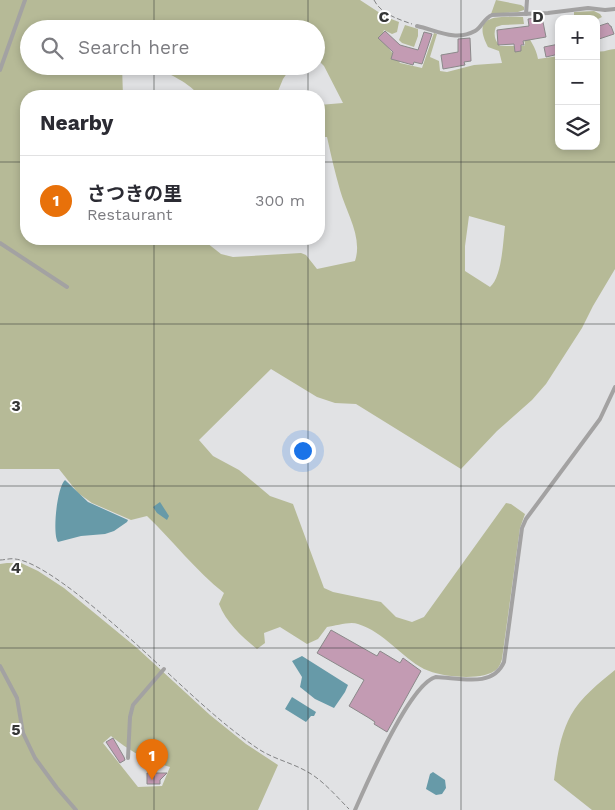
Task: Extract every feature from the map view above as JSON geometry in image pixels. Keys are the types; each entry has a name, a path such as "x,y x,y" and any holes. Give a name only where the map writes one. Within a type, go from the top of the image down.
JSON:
{"lane":[{"path":"0,70 25,0"},
{"path":"526,14 527,0"},
{"path":"417,26 449,36 456,36 476,30 489,16 548,13 588,8 615,9"},
{"path":"0,243 66,287"},
{"path":"355,810 391,734 420,687 430,678 477,680 488,678 500,670 504,662 518,554 524,524 600,419 615,387"},
{"path":"0,666 17,698 23,733 35,758 76,810"},
{"path":"128,758 130,717 133,705 164,669"}],"path":[{"path":"374,0 379,8 394,17 417,26"},
{"path":"0,560 14,559 25,561 66,586 112,623 190,694 256,748 273,758 314,775 350,810"}],"green space":[{"path":"0,0 360,0 386,17 399,22 397,32 392,34 384,30 381,38 400,63 422,68 434,33 437,34 430,57 439,61 440,71 447,72 474,65 502,63 499,51 488,47 483,36 485,23 490,19 523,17 524,24 496,27 495,37 500,46 524,46 523,30 534,48 538,59 555,57 555,150 600,150 600,52 615,49 615,269 582,328 546,384 461,469 356,404 335,403 317,397 271,369 199,440 213,456 239,470 270,496 293,504 324,588 333,592 381,602 396,617 412,622 424,617 506,503 511,504 525,514 520,528 502,659 497,669 482,676 472,677 451,676 431,672 416,664 376,633 355,623 327,627 318,639 307,644 280,627 264,633 265,643 257,649 235,629 222,611 219,604 224,593 147,516 131,520 92,503 78,493 59,469 0,469","holes":["469,216 505,226 503,250 497,276 490,287 465,271 465,246"]},
{"path":"496,0 521,5 524,7 524,10 491,14"},
{"path":"594,11 600,14 602,17 600,18 600,15 574,15 574,12"},
{"path":"405,25 418,29 418,36 414,47 399,40"},
{"path":"172,75 286,75 278,90 194,90"},
{"path":"21,563 38,571 64,588 137,648 210,715 246,744 278,765 258,810 0,810 0,564","holes":["111,736 145,758 170,767 162,786 138,787 103,743"]},
{"path":"615,670 615,810 592,810 554,780 556,763 564,730 575,709 591,691"}],"water":[{"path":"65,480 88,502 128,520 127,522 114,531 105,534 81,536 58,542 55,530 56,511 62,484"},
{"path":"160,502 169,516 167,520 157,513 153,507"},
{"path":"302,656 348,685 334,708 315,699 300,687 302,677 292,661"},
{"path":"292,697 316,712 314,716 311,716 306,722 285,709"},
{"path":"433,772 445,780 446,788 442,794 436,795 426,789 430,774"}],"building":[{"path":"542,17 546,37 523,41 524,45 521,45 521,51 515,52 514,44 498,45 497,30 529,26 528,19"},
{"path":"608,23 614,34 600,39 600,26"},
{"path":"385,31 400,45 418,50 424,32 432,34 422,64 414,62 413,65 391,59 393,52 378,38"},
{"path":"470,38 471,61 464,62 465,65 443,69 441,55 458,52 458,39"},
{"path":"555,45 555,55 546,57 544,47"},
{"path":"331,630 377,656 380,651 400,663 403,658 421,671 387,732 349,706 364,680 317,653"},
{"path":"113,738 125,760 120,763 106,742"},
{"path":"147,773 167,773 160,780 160,784 147,784"}],"place":[{"name":"さつきの里","path":"152,780"}]}
